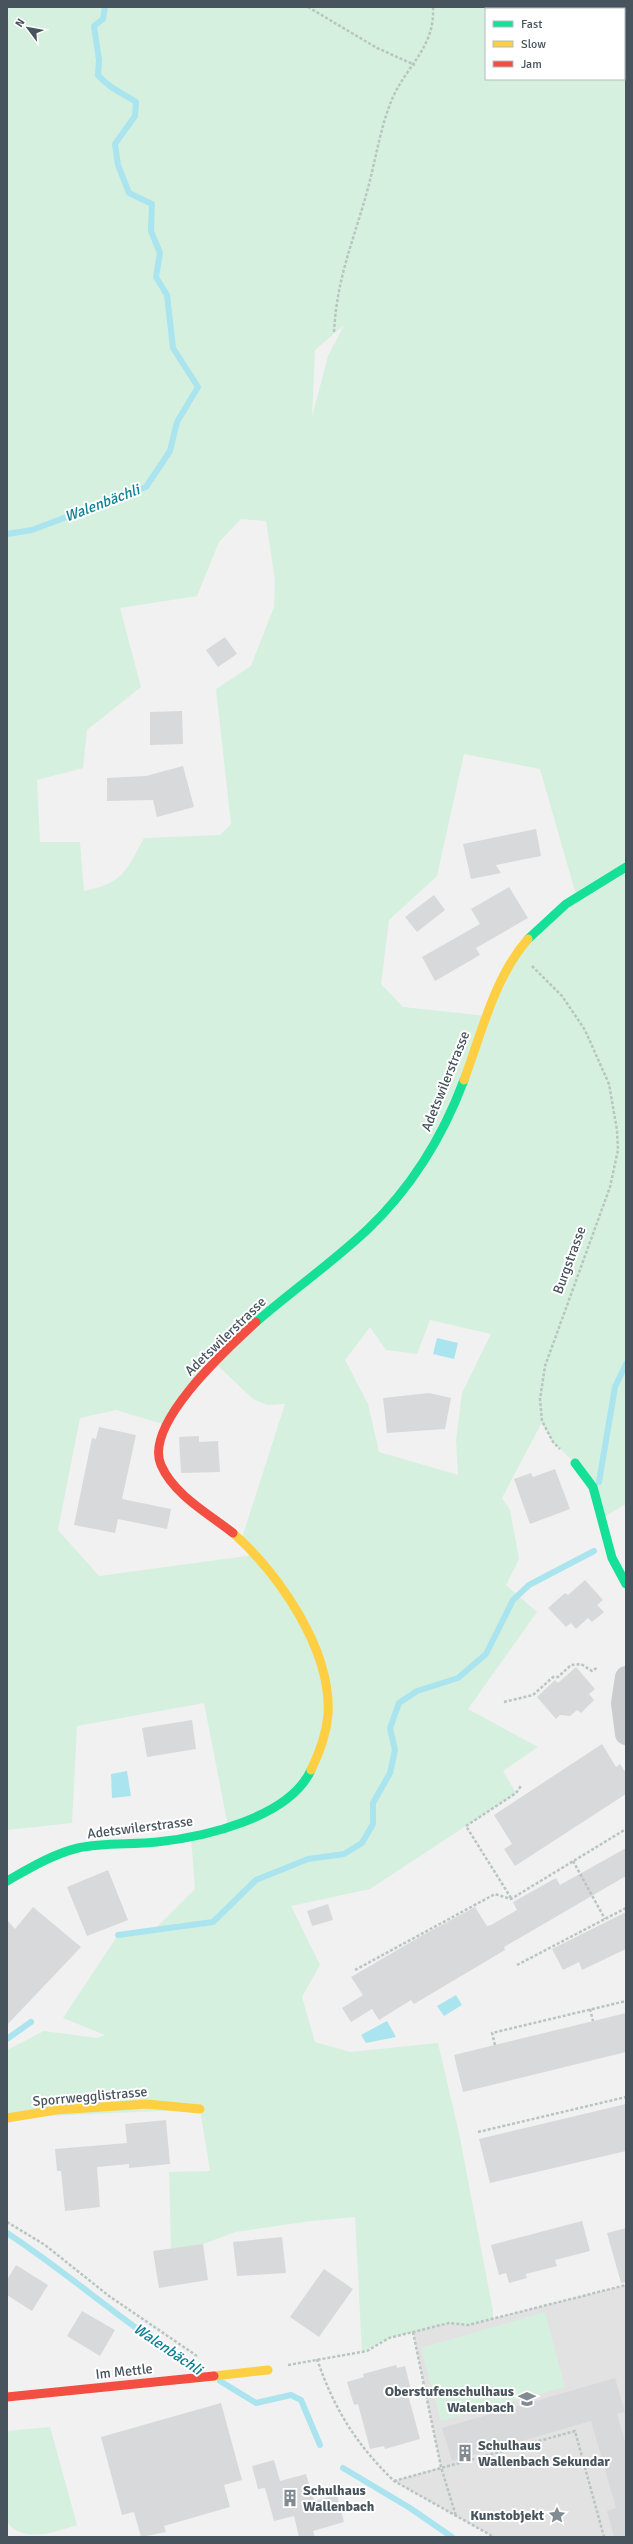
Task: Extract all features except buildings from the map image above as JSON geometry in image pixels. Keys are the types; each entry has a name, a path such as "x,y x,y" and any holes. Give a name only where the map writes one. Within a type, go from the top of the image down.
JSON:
{"street":[{"name":"Adetswilerstrasse","path":"7,1881 43,1861 76,1849 91,1846 158,1842 191,1837 242,1821 270,1809 289,1796 306,1779 316,1763 326,1734 328,1697 310,1639 287,1598 255,1555 222,1523 168,1479 161,1467 158,1453 161,1438 186,1395 214,1362 261,1318 372,1226 404,1188 433,1146 451,1112 499,985 516,953 547,918 576,895 626,868"},
{"path":"575,1463 593,1487 612,1558 626,1584"},
{"path":"626,1677 622,1703 626,1734"},
{"name":"Sporrwegglistrasse","path":"7,2118 56,2110 147,2104 200,2109"},
{"name":"Im Mettle","path":"7,2397 268,2370"}],"path":[{"path":"308,7 377,48 414,65"},
{"path":"334,332 336,301 346,253 363,206 393,98 429,40 434,20 433,7"},
{"name":"Burgstrasse","path":"516,953 541,972 562,996 585,1030 605,1072 616,1115 618,1150 610,1187 545,1366 540,1399 542,1421 550,1435 575,1463"},
{"path":"504,1702 533,1696 553,1676 558,1677 571,1665 581,1664 592,1671 598,1667"},
{"path":"511,1899 466,1826 516,1793 521,1786"},
{"path":"355,1970 495,1894 511,1899 626,1829"},
{"path":"573,1861 605,1919"},
{"path":"517,1965 626,1908"},
{"path":"495,2045 492,2033 626,2001"},
{"path":"590,2010 593,2021"},
{"path":"478,2132 626,2097"},
{"path":"7,2222 45,2245 109,2296 201,2358"},
{"path":"268,2370 318,2358 367,2351 389,2338 448,2323 468,2325 626,2285"},
{"path":"413,2332 441,2467 456,2516"},
{"path":"318,2358 337,2410 364,2449 394,2481 494,2537"},
{"path":"394,2481 575,2431 604,2537"}],"shaded area":[{"name":"Oberstufenschulhaus Walenbach","path":"626,2285 626,2537 494,2537 394,2481 441,2467 413,2332 449,2323 468,2325"}],"green space":[{"path":"7,7 626,7 626,1504 602,1518 575,1463 553,1442 542,1422 502,1498 510,1510 519,1559 506,1585 537,1612 468,1709 538,1747 503,1771 516,1793 370,1889 291,1906 320,1965 302,1997 315,2042 350,2052 438,2043 459,2133 493,2311 493,2318 468,2325 449,2323 389,2338 362,2352 355,2217 310,2221 235,2232 203,2244 171,2249 169,2172 210,2171 200,2109 7,2118 7,2050 44,2031 97,2038 105,2035 63,2018 118,1935 153,1931 195,1889 191,1837 228,1826 204,1703 77,1726 72,1823 7,1830","holes":["344,325 328,356 312,417 315,350","241,519 266,521 275,580 274,607 251,666 216,689 231,824 220,835 144,838 133,860 122,874 107,884 84,891 80,842 40,842 37,780 83,768 87,730 141,687 120,608 197,596 219,542","464,754 540,769 576,895 506,969 487,1016 403,1007 381,984 389,920 437,876","430,1320 491,1334 462,1393 456,1441 458,1475 379,1452 368,1404 345,1360 370,1327 386,1350 417,1354","214,1362 253,1399 267,1405 285,1404 241,1541 254,1555 99,1576 58,1530 80,1418 116,1410 166,1425"]},
{"path":"545,2312 565,2387 441,2421 421,2348"},
{"path":"50,2427 77,2525 49,2533 22,2533 14,2529 7,2522 7,2431"}],"water":[{"path":"437,1338 458,1343 454,1359 433,1354"},
{"path":"127,1771 131,1796 112,1798 111,1774"},
{"path":"456,1995 462,2005 444,2016 437,2006"},
{"path":"387,2021 396,2037 366,2043 361,2035"}],"waterway":[{"name":"Walenbächli","path":"7,534 32,530 146,487 170,451 177,422 198,387 173,348 167,295 156,277 160,253 151,231 152,204 129,193 118,165 115,144 135,116 136,102 111,87 98,75 99,60 94,26 103,19 105,7"},
{"path":"599,1482 615,1387 626,1364"},
{"path":"118,1935 213,1922 256,1880 308,1859 344,1854 362,1843 373,1824 373,1803 390,1773 395,1750 390,1728 399,1703 417,1691 458,1678 486,1654 513,1600 529,1585 594,1551"},
{"path":"7,2039 31,2022"},
{"name":"Walenbächli","path":"7,2233 150,2338 200,2370"},
{"name":"Walenbächli","path":"220,2381 256,2403 291,2395 301,2400 320,2445"},
{"path":"343,2468 410,2508 452,2537"}],"traffic: fast":[{"path":"528,939 566,904 626,867"},
{"path":"256,1322 355,1241 384,1213 412,1179 436,1141 456,1101 464,1080"},
{"path":"575,1463 593,1487 612,1558 626,1584"},
{"path":"7,1881 33,1866 78,1848 98,1845 147,1843 176,1839 221,1830 243,1822 265,1813 284,1801 300,1787 311,1770"}],"traffic: slow":[{"path":"464,1080 490,1006 498,988 516,954 528,939"},
{"path":"233,1533 268,1570 284,1591 312,1640 321,1665 327,1690 328,1715 322,1743 311,1770"},
{"path":"7,2118 56,2110 147,2104 200,2109"},
{"path":"214,2376 268,2370"}],"traffic: jam":[{"path":"233,1533 193,1503 174,1486 161,1465 159,1448 164,1429 176,1408 209,1367 256,1322"},
{"path":"7,2397 214,2376"}],"place":[{"name":"Oberstufenschulhaus Walenbach","path":"527,2399"},
{"name":"Schulhaus Wallenbach Sekundar","path":"465,2453"},
{"name":"Schulhaus Wallenbach","path":"290,2498"},
{"name":"Kunstobjekt","path":"557,2515"}]}
